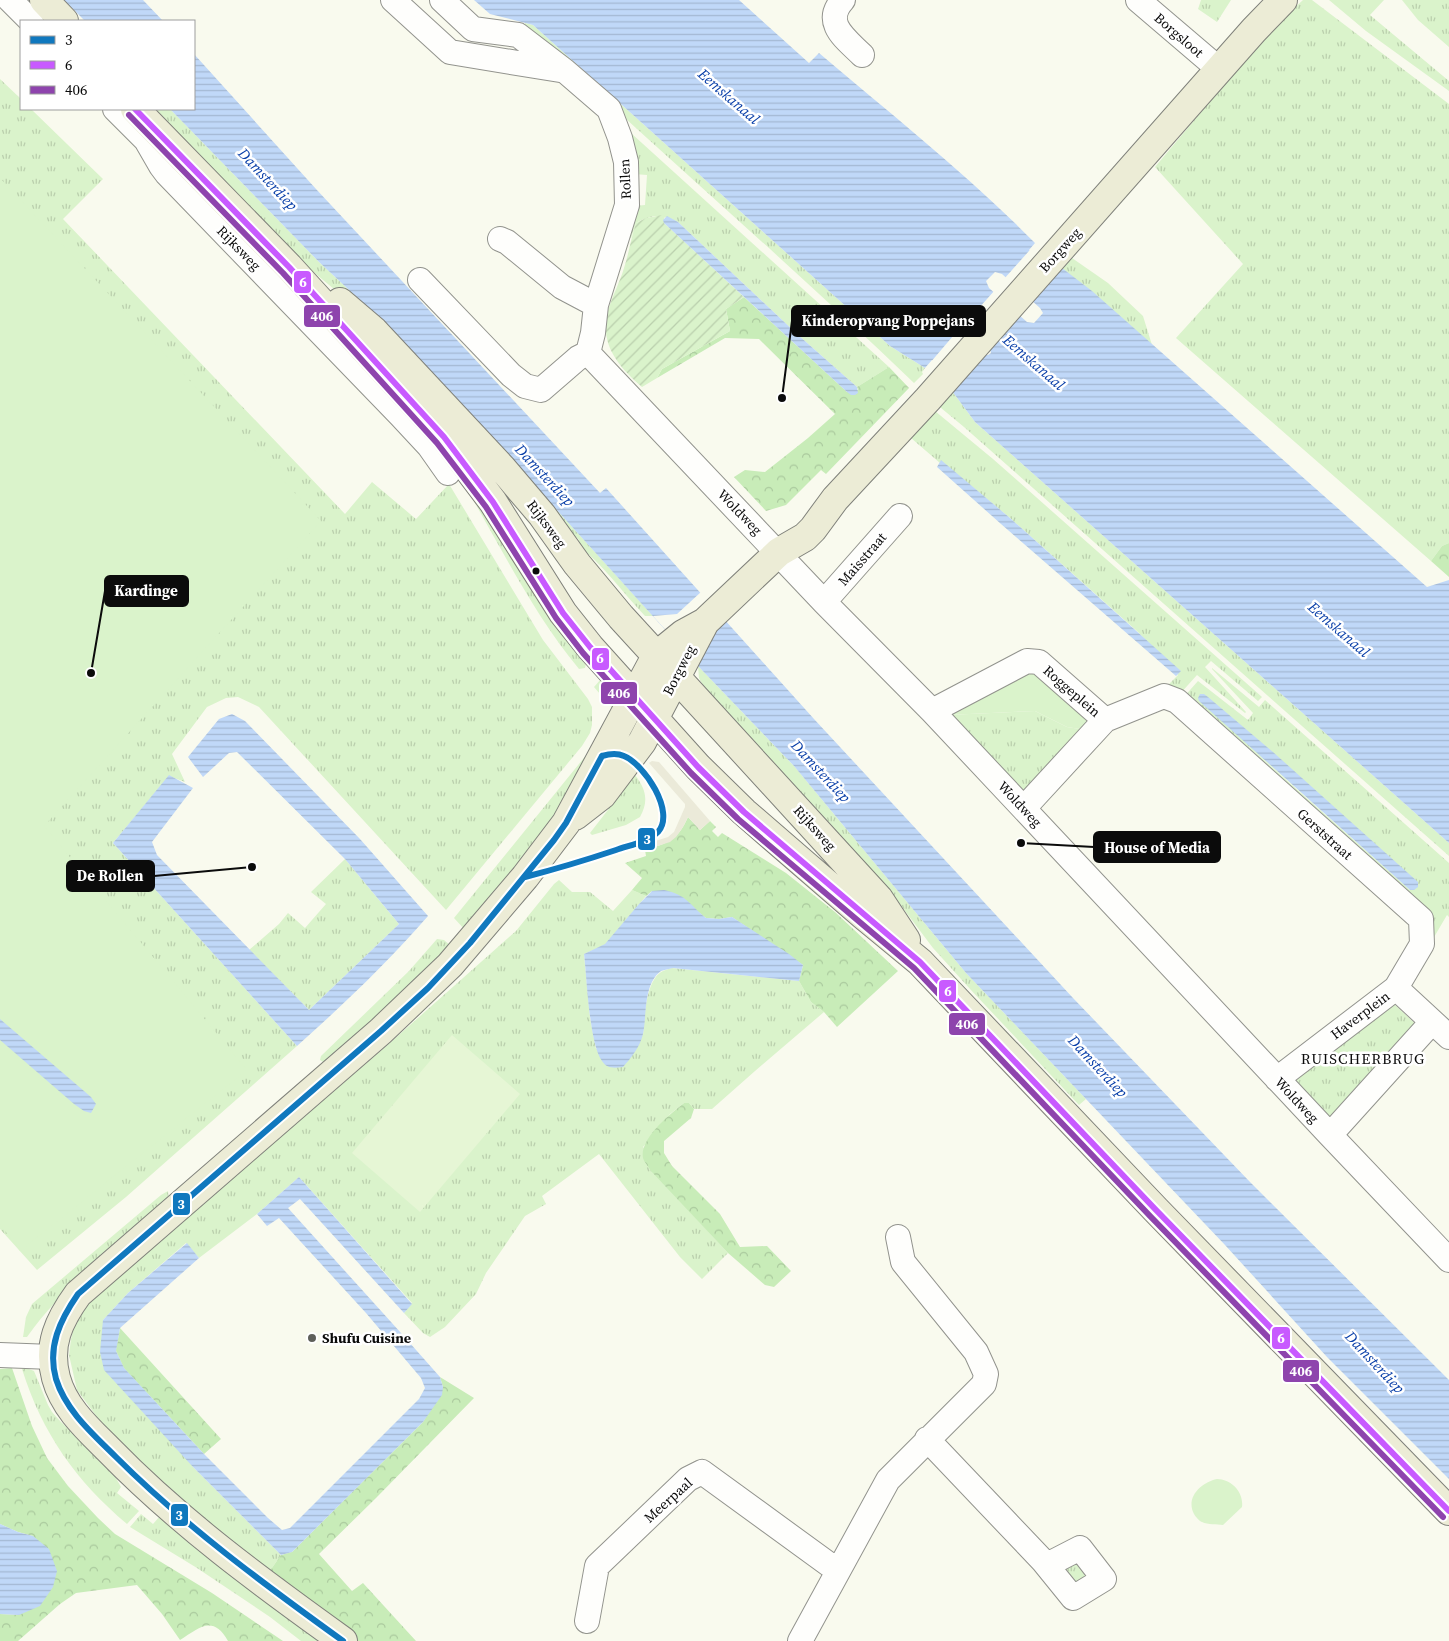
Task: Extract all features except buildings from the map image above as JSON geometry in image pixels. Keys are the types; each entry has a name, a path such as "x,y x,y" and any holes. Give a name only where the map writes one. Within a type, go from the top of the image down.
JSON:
{"main road":[{"path":"30,0 49,20"},
{"path":"44,0 63,20"},
{"name":"Borgweg","path":"673,650 683,634 711,616 779,552 805,537 813,529 835,499 938,388 1254,30 1283,0"},
{"name":"Rijksweg","path":"136,110 289,267 437,429 489,497 563,613 634,697 698,767 744,812 920,962 1143,1196 1449,1511"},
{"name":"Rijksweg","path":"151,110 288,254 374,331 383,371 519,487 542,515 577,564 673,650 675,677 879,899 920,962"},
{"path":"400,415 437,429"},
{"path":"343,1641 261,1582 186,1522 133,1475 89,1430 65,1402 56,1379 52,1357 57,1330 64,1312 78,1294 381,1031 428,988 470,943 513,892 566,823 634,697 673,650"},
{"name":"Borgweg","path":"566,823 602,795 642,742 675,677"}],"street":[{"path":"10,0 30,20"},
{"path":"393,0 450,52 565,71"},
{"name":"Rollen","path":"442,0 473,29 518,36 565,71 609,109 620,138 626,162 627,205 596,305"},
{"path":"843,0 839,4 834,17 838,32 862,55"},
{"name":"Borgsloot","path":"1138,0 1220,70"},
{"name":"Rijksweg","path":"116,110 146,140 167,174 383,371 400,415 429,446 448,473"},
{"path":"420,280 511,375 525,386 541,390 578,358 588,353 593,333 596,305 562,287 507,242 500,239"},
{"name":"Woldweg","path":"588,353 779,552 824,602 932,711 1449,1260"},
{"name":"Maisstraat","path":"824,602 900,516"},
{"name":"Roggeplein","path":"932,711 1028,661 1039,662 1105,720 1024,808"},
{"name":"Gerststraat","path":"1105,720 1164,696 1177,701 1421,919 1422,944 1396,988"},
{"path":"1330,1135 1440,1030 1396,988"},
{"name":"Haverplein","path":"1277,1078 1396,988"},
{"path":"800,1641 888,1480 927,1438 984,1384 986,1374 976,1352 903,1262 898,1237"},
{"path":"0,1355 52,1357"},
{"path":"927,1438 1047,1565"},
{"name":"Meerpaal","path":"587,1620 596,1566 688,1479 702,1472 838,1571"}],"green space":[{"path":"1201,0 1231,0 1217,22 1198,9"},
{"path":"1303,0 1312,0 1449,104 1449,543 1442,546 1431,561 1176,338 1243,264 1155,167 1260,42"},
{"path":"1329,0 1384,0 1370,15 1449,81 1449,91 1366,31"},
{"path":"1402,0 1449,0 1449,47 1418,20"},
{"path":"525,23 533,25 890,346 925,368 922,372 923,374 914,383 818,293 573,71 525,26"},
{"path":"0,79 20,98 20,110 32,110 103,179 63,219 345,514 372,482 416,519 449,484 543,640 588,699 592,707 592,725 590,733 582,746 446,910 259,707 238,697 226,698 207,707 172,754 185,782 169,776 113,843 297,1046 126,1197 37,1270 0,1229"},
{"path":"156,110 171,110 319,262 377,316 653,616 645,616 604,569 576,544 579,540 352,304 311,270"},
{"path":"621,124 889,367 857,387 797,334 678,222 661,216 647,218 636,223 631,238 627,238 634,206 645,205 647,175 634,174"},
{"path":"0,178 321,521 44,826 247,1070 20,1251 0,1224"},
{"path":"667,216 664,218 664,223 744,297 726,309 730,331 662,369 657,378 642,387 625,371 613,354 608,344 606,323 608,311 626,262 636,223 646,218"},
{"path":"1072,258 1108,283 1143,316 1152,345 1062,268"},
{"path":"744,297 847,392 858,390 857,387 889,367 909,388 826,474 821,470 786,505 766,511 734,477 745,470 765,472 835,414 759,339 725,338 657,378 662,369 730,331 726,309"},
{"path":"952,391 975,422 1449,843 1449,856 935,403"},
{"path":"935,411 993,459 1262,697 1258,701 1211,661 1205,667 1245,713 1197,675 1179,695 1165,688 1178,675 1138,632 1010,518 911,438"},
{"path":"436,439 510,552 543,609 586,664 585,668 579,669 533,605"},
{"path":"1449,543 1449,577 1431,561 1442,546"},
{"path":"698,666 794,766 966,973 1086,1099 1079,1105 933,948 899,903 705,689 699,678"},
{"path":"1212,669 1259,707 1265,700 1449,863 1449,917 1447,915 1430,944 1182,699 1198,681 1248,720 1253,713","holes":["1239,738 1414,890 1410,890"]},
{"path":"1034,670 1091,718 1080,729 1067,727 1035,711 948,715"},
{"path":"601,679 610,693 612,708 594,687"},
{"path":"1035,711 1067,727 1080,729 1091,718 1025,797 948,715"},
{"path":"596,743 551,826 465,930 454,918"},
{"path":"635,775 642,785 645,795 645,806 640,817 626,825 592,835 590,833"},
{"path":"688,817 700,830 710,821 716,827 712,831 718,837 722,833 786,873 835,912 898,971 837,1027 824,1012 811,1002 799,981 803,965 732,917 706,918 697,911 652,891 646,896 632,890 642,878 625,863 646,856 645,850 671,840 680,831"},
{"path":"345,859 399,924 309,1010 249,950 279,924 288,913 305,928 326,904 311,892"},
{"path":"559,880 572,892 590,892 613,911 632,890 646,896 605,945 584,954 590,1018 596,1049 643,1035 645,1010 652,984 661,972 672,968 799,981 811,1002 824,1012 712,1109 694,1109 689,1103 684,1103 670,1114 643,1147 692,1214 728,1253 702,1279 680,1257 599,1154 542,1196 546,1204 525,1216 486,1273 476,1294 445,1327 430,1337 423,1333 404,1313 412,1303 299,1177 257,1214 199,1258 186,1243 128,1293 103,1320 193,1467 281,1555 267,1575 123,1448 97,1417 77,1390 69,1355 75,1323 89,1302 392,1041 516,931"},
{"path":"437,939 444,940 450,945 376,1024 326,1064 320,1060 321,1056 409,971"},
{"path":"1394,1004 1420,1028 1333,1123 1293,1082 1306,1069"},
{"path":"452,1035 520,1094 420,1212 352,1153"},
{"path":"684,1103 689,1103 694,1109 691,1118 664,1141 664,1153 672,1166 720,1214 740,1247 767,1246 791,1271 774,1287 765,1285 728,1253 651,1171 643,1158 643,1151 651,1135 664,1120"},
{"path":"168,1191 169,1202 75,1282 58,1299 27,1337 23,1337 26,1317 32,1304"},
{"path":"120,1328 221,1439 204,1454 124,1368 116,1350"},
{"path":"24,1367 34,1371 52,1412 111,1469 121,1487 117,1493 139,1511 127,1524 92,1491 63,1454 51,1435 30,1392 22,1369"},
{"path":"12,1368 32,1426 47,1458 68,1486 98,1518 115,1534 212,1593 283,1641 228,1641 217,1628 211,1626 200,1628 180,1640 162,1614 137,1585 76,1593 60,1604 18,1641 0,1641 0,1614 19,1615 33,1536 0,1524 0,1369"},
{"path":"440,1377 474,1398 319,1554 352,1591 363,1583 416,1641 356,1641 267,1575 281,1555 292,1552 423,1422 443,1387"},
{"path":"1217,1479 1227,1481 1236,1487 1242,1501 1242,1507 1223,1525 1207,1524 1201,1521 1194,1514 1192,1508 1193,1496 1196,1491 1206,1483"},
{"path":"141,1514 153,1524 160,1516 325,1641 301,1641 270,1617 197,1568 130,1527"},
{"path":"1076,1562 1089,1574 1076,1587 1065,1573 1069,1565"}],"shaded area":[{"path":"652,761 659,762 710,821 700,830 688,817 676,837 670,842 645,850 643,845 668,837 674,832 685,807 685,804 649,763"}],"water":[{"path":"64,0 143,0 162,20 84,20"},
{"name":"Eemskanaal","path":"474,0 739,0 809,63 819,53 929,146 983,193 1035,243 1029,250 1062,268 1092,291 1427,587 1449,580 1449,843 975,422 952,391 959,383 932,360 925,368 890,346 533,25 490,14","holes":["995,272 1002,274 1040,308 1043,313 1034,323 1027,322 989,288 986,281","958,323 963,324 990,349 991,353 985,355 957,331"]},
{"name":"Damsterdiep","path":"195,55 316,189 600,493 606,488 814,719 1073,998 1250,1182 1449,1380 1449,1479 1327,1357 1225,1245 966,973 794,766 698,666 516,465 377,316 319,262 171,110 195,110"},
{"path":"667,216 678,222 797,334 857,387 858,393 851,395 847,392 664,223 663,220"},
{"path":"941,460 1010,518 1181,671 1176,676 1001,524 937,467"},
{"path":"1200,694 1208,697 1273,752 1418,882 1418,887 1410,890 1199,701"},
{"path":"232,714 245,721 360,839 428,916 364,983 297,1046 113,843 169,775 193,788 152,842 157,855 309,1010 399,924 345,859 237,752 229,753 203,777 188,757 219,719"},
{"path":"664,890 683,897 706,918 732,917 789,954 803,965 799,981 673,968 661,971 655,977 648,992 642,1039 623,1067 608,1067 602,1061 598,1052 591,1026 584,954 605,944 652,891"},
{"path":"0,1019 91,1097 96,1104 91,1113 84,1111 74,1104 0,1040"},
{"path":"299,1177 412,1304 404,1313 300,1199 288,1208 440,1377 443,1387 442,1395 423,1422 292,1552 281,1555 193,1467 104,1370 100,1352 103,1320 128,1293 187,1243 199,1258 120,1328 116,1351 124,1368 204,1454 268,1518 282,1530 290,1528 419,1399 425,1388 421,1378 366,1313 279,1218 267,1226 257,1214"},
{"path":"0,1524 33,1536 49,1549 57,1571 53,1587 40,1606 19,1615 0,1614"}],"pier":[{"path":"1037,242 1033,250 1056,271 1030,301 1004,279"},
{"path":"995,290 1020,312 987,349 962,327"},
{"path":"959,329 985,352 955,383 932,363 924,370"},
{"path":"701,592 726,621 704,641 698,666 653,616 677,614"}],"transit line":[{"name":"6","path":"136,110 289,267 444,437 493,502 563,613 590,647 698,767 744,812 920,962 1156,1210 1449,1511"},
{"name":"406","path":"129,115 283,273 437,443 486,507 556,618 583,653 691,773 738,819 914,968 1150,1216 1443,1517"},
{"name":"3","path":"525,877 638,843 658,832 663,823 663,813 660,801 648,778 640,768 624,756 619,754 602,756"},
{"name":"3","path":"343,1641 197,1531 142,1482 90,1431 73,1412 56,1379 53,1356 57,1334 78,1294 428,988 470,943 554,840 566,823 602,756"}],"place":[{"name":"Kinderopvang Poppejans","path":"782,398"},
{"name":"Kardinge","path":"91,673"},
{"name":"House of Media","path":"1021,843"},
{"name":"De Rollen","path":"252,867"},
{"name":"Shufu Cuisine","path":"312,1338"}],"district":[{"name":"RUISCHERBRUG","path":"1363,1058"}]}
